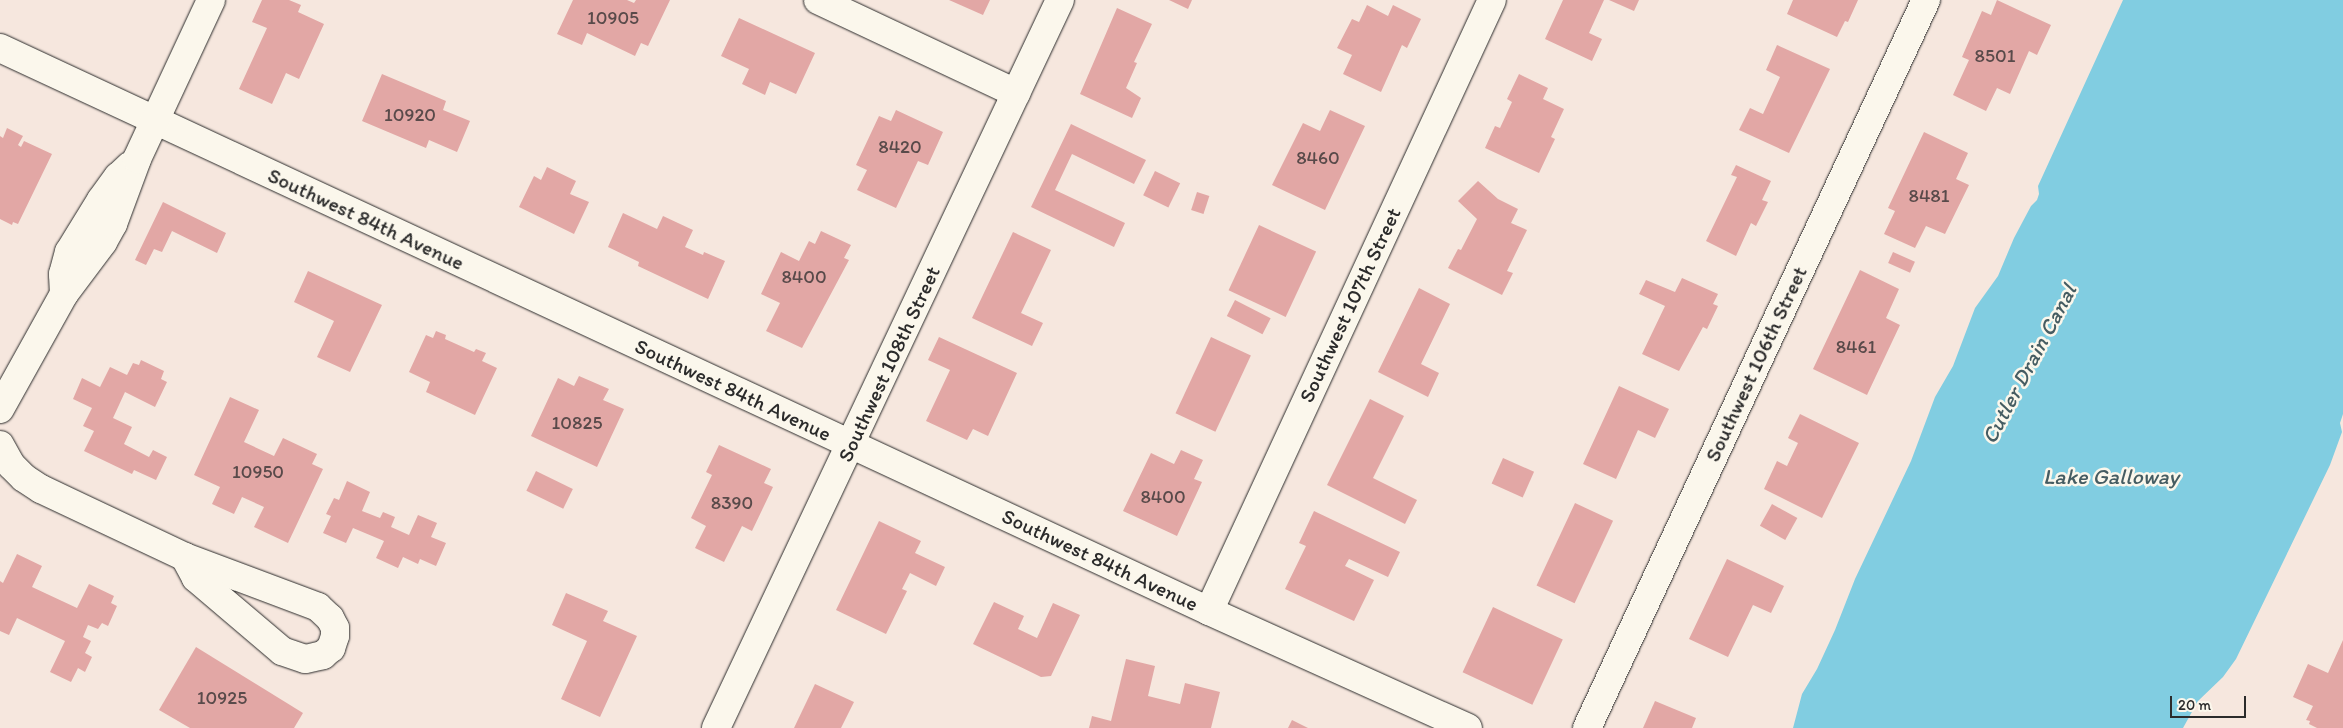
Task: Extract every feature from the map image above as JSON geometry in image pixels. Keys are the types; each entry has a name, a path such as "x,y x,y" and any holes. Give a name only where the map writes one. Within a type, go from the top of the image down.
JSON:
{"street":[{"path":"1,406 64,294 103,242 113,224 137,159 156,122 211,0"},
{"path":"818,0 1016,93"},
{"name":"Southwest 108th Street","path":"716,728 1060,0"},
{"name":"Southwest 107th Street","path":"1209,611 1492,0"},
{"name":"Southwest 106th Street","path":"1587,728 1926,0"},
{"name":"Southwest 84th Avenue","path":"0,48 1209,611 1468,728"},
{"path":"0,445 12,465 24,478 41,489 185,557 318,607 330,618 335,628 336,636 331,648 323,655 305,659 282,651 196,578 185,557"}],"water":[{"name":"Lake Galloway","path":"2123,0 2343,0 2343,414 2340,423 2342,432 2330,465 2236,659 2223,677 2198,701 2183,728 1793,728 1802,694 1817,669 1855,579 1911,461 1935,397 1953,366 1975,308 1998,276 2014,238 2031,206 2037,200 2039,194 2038,186"}],"building":[{"path":"262,0 289,0 301,5 298,12 324,24 299,79 286,73 272,104 239,89 267,28 252,22"},
{"path":"573,0 627,0 634,3 636,0 670,0 648,46 641,43 635,56 587,33 582,45 557,34"},
{"path":"949,0 990,0 983,15"},
{"path":"1169,0 1192,0 1188,9"},
{"path":"1563,0 1604,0 1589,33 1602,39 1592,61 1545,39"},
{"path":"1609,0 1639,0 1634,11"},
{"path":"1793,0 1858,0 1848,22 1845,21 1837,37 1787,14"},
{"path":"1997,0 2051,25 2037,55 2029,51 2010,94 1997,88 1986,111 1953,95 1969,60 1962,57 1982,11 1991,15"},
{"path":"1367,5 1388,16 1393,5 1421,19 1407,48 1402,45 1381,92 1343,74 1352,55 1337,48 1352,19 1359,22"},
{"path":"1117,8 1152,24 1134,62 1137,63 1126,88 1141,98 1132,118 1080,94"},
{"path":"739,18 815,53 796,94 770,82 765,95 742,84 749,69 721,56"},
{"path":"1777,45 1830,69 1789,153 1739,130 1750,108 1763,114 1780,77 1766,70"},
{"path":"382,74 446,101 443,110 470,121 457,152 429,140 426,148 362,121"},
{"path":"1519,74 1548,88 1543,99 1564,109 1551,137 1555,139 1539,173 1485,148 1495,126 1500,128 1512,102 1507,99"},
{"path":"896,110 943,132 928,165 918,161 896,208 857,190 867,170 856,165 879,116 891,121"},
{"path":"1330,110 1365,126 1325,210 1272,185 1303,123 1320,131"},
{"path":"1071,124 1146,160 1134,184 1072,154 1055,190 1125,223 1114,247 1031,207"},
{"path":"7,128 23,136 18,145 21,147 24,141 52,154 18,224 13,222 12,225 0,219 0,136 3,138"},
{"path":"1924,132 1968,153 1956,179 1969,185 1945,234 1926,226 1915,248 1884,234 1895,211 1888,208"},
{"path":"1736,165 1771,181 1762,200 1768,202 1756,226 1751,223 1736,256 1706,241 1737,177 1731,175"},
{"path":"547,167 576,181 570,194 589,202 574,234 519,207 534,176 541,180"},
{"path":"1155,171 1180,183 1168,208 1143,195"},
{"path":"1478,181 1498,199 1518,209 1511,223 1527,230 1507,271 1513,273 1502,295 1448,268 1458,249 1461,250 1477,219 1458,201"},
{"path":"1197,192 1209,196 1203,214 1191,210"},
{"path":"163,202 226,233 217,253 172,231 162,252 154,249 146,265 135,260"},
{"path":"623,213 657,229 663,216 693,230 685,247 703,255 704,252 725,261 708,299 638,266 639,262 608,247"},
{"path":"1259,225 1316,252 1286,317 1229,290"},
{"path":"821,231 851,245 844,258 849,260 802,348 766,331 780,303 761,294 781,252 799,261 809,241 815,244"},
{"path":"1013,232 1051,250 1021,313 1043,323 1032,346 972,318"},
{"path":"1893,252 1915,262 1910,273 1888,263"},
{"path":"1860,270 1899,289 1886,318 1900,325 1867,395 1813,369"},
{"path":"308,271 382,305 350,372 317,357 334,321 294,302"},
{"path":"1682,278 1718,294 1713,304 1718,306 1707,329 1703,327 1679,371 1642,354 1665,306 1639,294 1646,280 1675,292"},
{"path":"1419,288 1450,304 1421,364 1439,373 1428,397 1378,372"},
{"path":"1235,300 1271,318 1262,334 1227,316"},
{"path":"436,331 446,335 445,339 474,352 476,349 486,353 482,361 497,368 475,415 426,392 430,382 409,372 426,335 433,338"},
{"path":"939,337 1017,373 988,436 973,429 967,440 926,421 950,370 928,360"},
{"path":"1211,337 1251,356 1215,432 1176,413"},
{"path":"141,360 164,371 161,379 167,382 155,407 125,392 113,418 132,427 124,444 149,457 153,450 167,457 156,480 134,470 132,474 84,451 94,431 83,426 92,408 73,399 82,378 100,387 110,367 127,375 133,363 139,365"},
{"path":"579,376 609,389 603,400 624,409 597,467 531,436 558,378 574,386"},
{"path":"1619,386 1669,409 1655,438 1638,430 1616,479 1583,464"},
{"path":"230,397 259,410 244,442 274,456 283,438 317,454 312,464 323,469 288,543 254,527 264,507 242,497 234,514 212,504 220,487 194,475"},
{"path":"1370,399 1404,416 1373,478 1417,500 1405,524 1327,485"},
{"path":"1800,414 1859,443 1822,518 1764,489 1777,461 1787,466 1798,443 1788,438"},
{"path":"719,445 771,469 764,483 773,487 752,531 742,526 724,562 695,548 706,526 691,518 712,475 706,472"},
{"path":"1181,450 1203,460 1194,479 1202,482 1177,536 1123,511 1151,453 1174,464"},
{"path":"1503,458 1534,472 1523,497 1492,484"},
{"path":"536,471 573,489 563,509 526,491"},
{"path":"347,481 370,492 362,511 380,518 383,512 395,517 391,527 409,535 418,515 437,523 431,537 446,543 436,566 420,559 418,564 403,557 398,568 376,558 384,541 353,528 346,543 323,533 331,516 326,514 334,498 339,500"},
{"path":"1575,503 1613,521 1575,603 1537,585"},
{"path":"1772,504 1797,518 1785,540 1760,526"},
{"path":"1314,511 1400,552 1388,577 1349,559 1345,566 1374,580 1354,621 1285,589 1306,546 1299,543"},
{"path":"879,521 921,541 915,553 945,567 936,586 910,573 902,589 907,591 886,634 836,610"},
{"path":"17,554 42,566 32,587 77,608 89,584 114,596 111,603 117,606 108,626 102,623 98,629 88,625 83,637 91,641 85,653 92,657 85,672 78,668 71,682 50,672 65,641 17,618 9,635 0,631 0,581 3,583"},
{"path":"1727,559 1784,586 1771,613 1753,605 1728,657 1689,639"},
{"path":"566,593 608,611 603,621 637,636 600,717 561,699 587,641 552,625"},
{"path":"994,602 1024,616 1018,629 1037,638 1053,603 1080,615 1051,676 1041,677 973,644"},
{"path":"1493,607 1563,640 1532,705 1463,672"},
{"path":"2343,640 2343,728 2317,728 2309,724 2310,721 2306,720 2313,706 2293,697 2308,664 2328,673"},
{"path":"196,647 303,713 294,728 190,728 159,710"},
{"path":"1126,659 1155,666 1148,696 1180,704 1185,683 1220,692 1211,728 1089,728 1092,716 1111,721"},
{"path":"815,684 854,702 841,728 794,728"},
{"path":"1655,701 1696,718 1692,728 1643,728"},
{"path":"1292,720 1308,728 1288,728"}],"water label":[{"name":"Cutler Drain Canal","path":"2029,364"}]}
